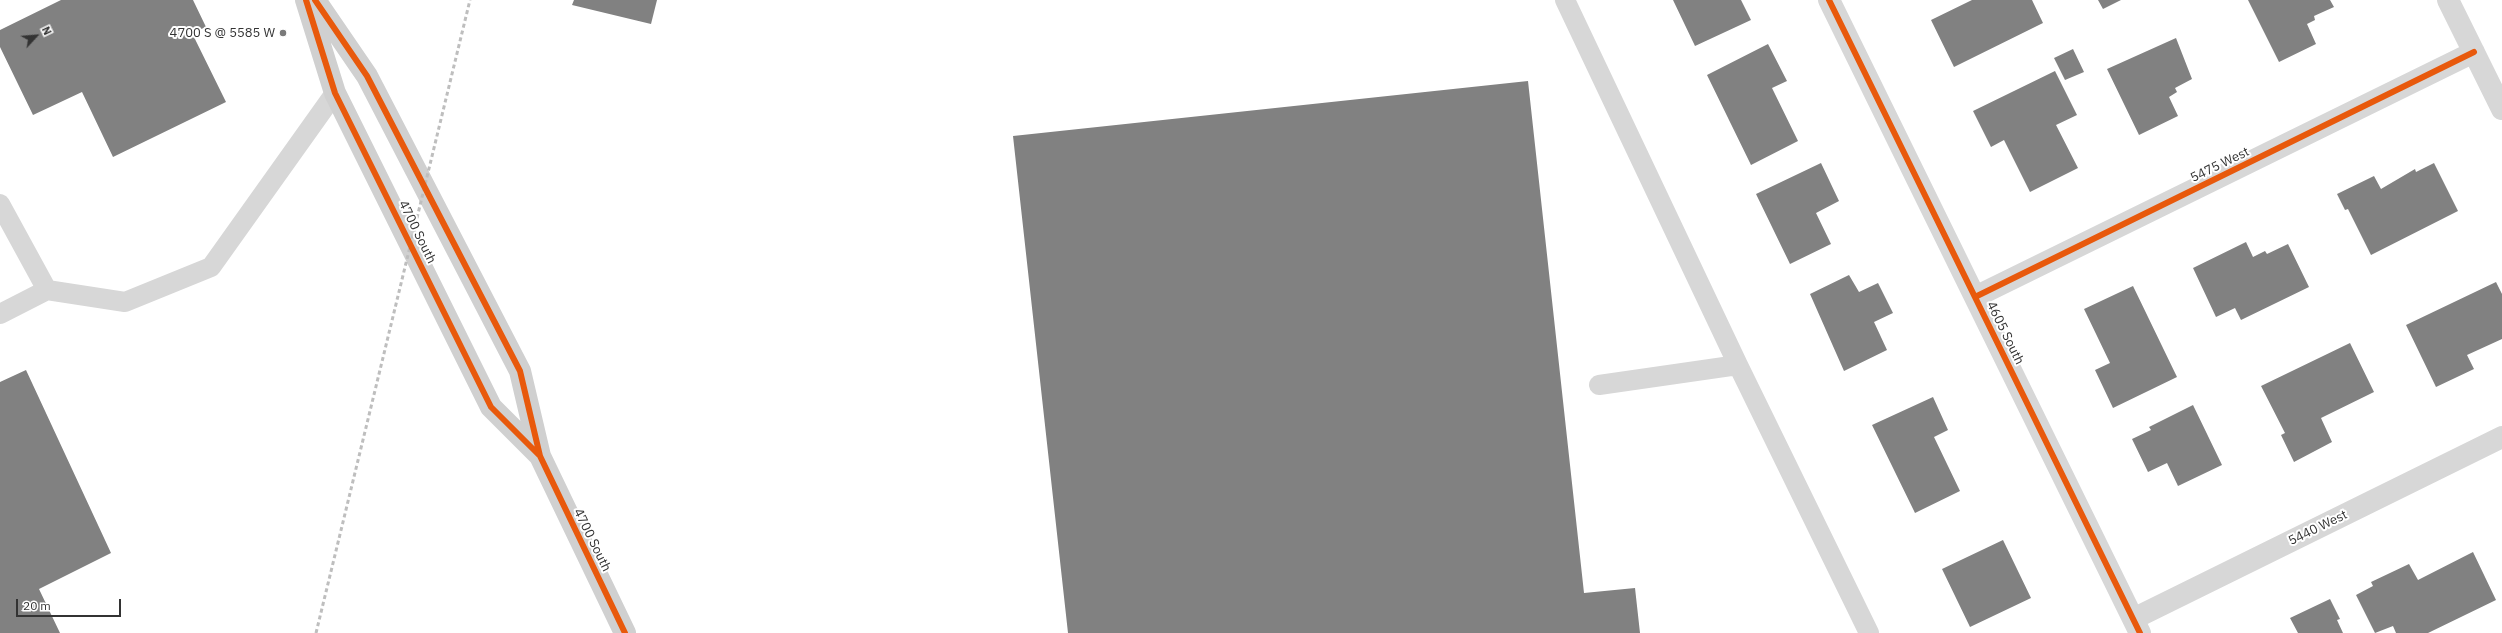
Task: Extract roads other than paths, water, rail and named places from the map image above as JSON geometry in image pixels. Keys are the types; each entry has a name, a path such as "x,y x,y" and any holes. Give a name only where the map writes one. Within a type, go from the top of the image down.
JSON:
{"main road":[{"name":"4700 South","path":"306,0 335,93 491,407 540,456"},
{"name":"4700 South","path":"314,0 368,76 520,371 540,456 625,633"}],"street":[{"name":"4605 South","path":"1828,0 2137,626"},
{"path":"2448,0 2502,109"},
{"name":"5475 West","path":"1975,297 2474,52"},
{"name":"5440 West","path":"2137,626 2502,437"}],"lane":[{"path":"1565,0 1738,365 1869,633"},
{"path":"0,314 47,290 125,302 211,267 335,93"},
{"path":"0,204 47,290"},
{"path":"1599,385 1738,365"}],"railway":[{"path":"316,633 470,0"}],"place":[{"name":"4700 S @ 5585 W","path":"283,33"}]}
